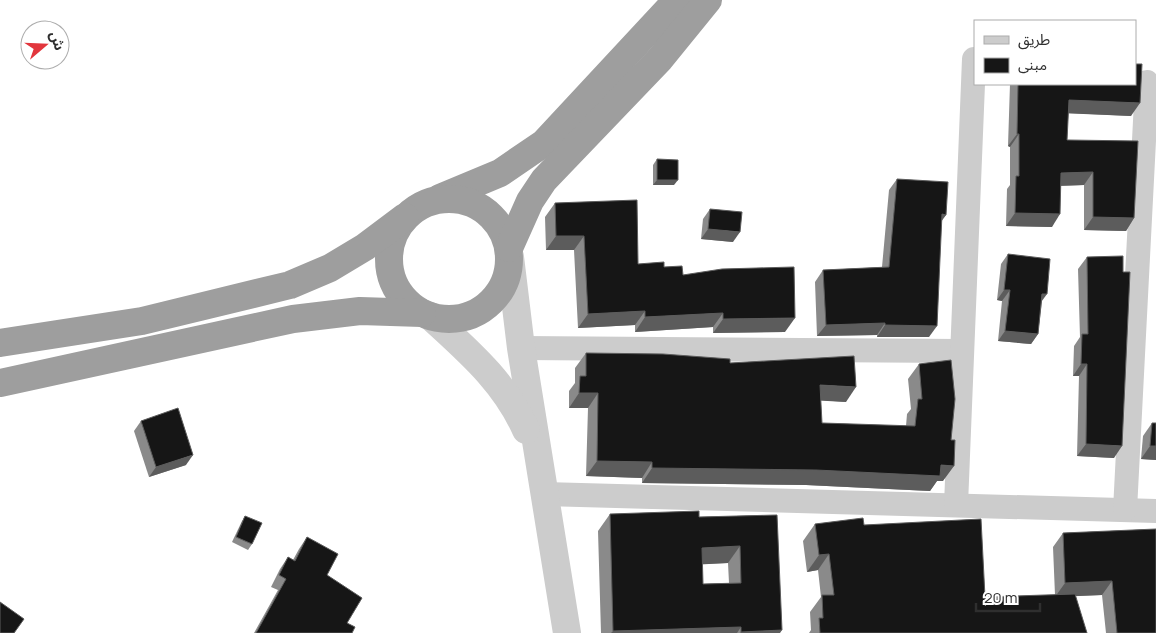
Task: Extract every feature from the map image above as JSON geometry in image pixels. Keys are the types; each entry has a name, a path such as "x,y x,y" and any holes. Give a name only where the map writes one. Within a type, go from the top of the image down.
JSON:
{"highway":[{"path":"0,343 142,321 290,285 330,268 365,247 420,205 500,173 544,143 677,0"},
{"path":"0,383 326,313 360,311 426,314 449,319 468,316 485,308 498,294 507,276 509,252 530,201 544,180 660,58 708,0"},
{"path":"438,199 461,200 483,209 495,219 504,233 509,252"},
{"path":"405,217 394,232 389,250 390,269 396,286 406,302 426,314"}],"street":[{"path":"956,505 974,59"},
{"path":"1125,510 1147,82"},
{"path":"509,252 521,348 567,633"},
{"path":"426,314 499,382 520,418 540,464"},
{"path":"521,348 962,351"},
{"path":"544,494 1156,511"}],"building":[{"path":"1136,64 1142,64 1140,103 1069,100 1067,140 1138,141 1134,218 1093,217 1093,172 1061,173 1060,214 1015,213 1016,176 1019,176 1019,134 1017,134 1018,85 1136,85"},
{"path":"657,159 678,160 678,180 657,180"},
{"path":"897,179 948,182 946,215 942,214 937,326 885,325 885,323 826,325 823,270 889,267"},
{"path":"637,200 638,264 664,262 664,267 682,266 683,275 722,269 794,267 795,318 723,319 723,313 645,317 645,311 588,314 584,236 556,236 555,203"},
{"path":"710,209 742,212 740,232 708,229"},
{"path":"1008,254 1050,259 1047,294 1042,294 1038,334 1005,331 1010,290 1004,290"},
{"path":"1123,256 1123,272 1130,272 1122,446 1086,444 1087,364 1081,364 1082,334 1088,334 1087,257"},
{"path":"586,353 663,354 730,359 730,363 854,356 856,387 820,385 822,423 915,426 918,399 922,399 919,364 951,360 955,399 951,440 955,440 954,466 941,465 940,476 816,470 652,468 652,462 597,461 598,393 579,393 580,376 586,376"},
{"path":"178,408 193,455 156,467 141,421"},
{"path":"1152,423 1156,423 1156,446 1150,446"},
{"path":"699,511 699,517 777,515 782,630 741,632 741,627 613,631 610,514","holes":["740,546 741,583 703,584 702,548"]},
{"path":"245,516 262,523 252,544 236,537"},
{"path":"863,518 864,525 981,519 985,597 1075,594 1087,633 820,633 819,618 823,618 822,595 834,595 829,554 819,555 815,524"},
{"path":"1156,529 1156,633 1117,633 1112,581 1065,583 1063,533"},
{"path":"307,537 338,554 327,575 362,598 347,623 355,627 352,633 256,633 286,579 279,575 288,557 295,561"},
{"path":"0,602 24,619 14,633 0,633"}]}
